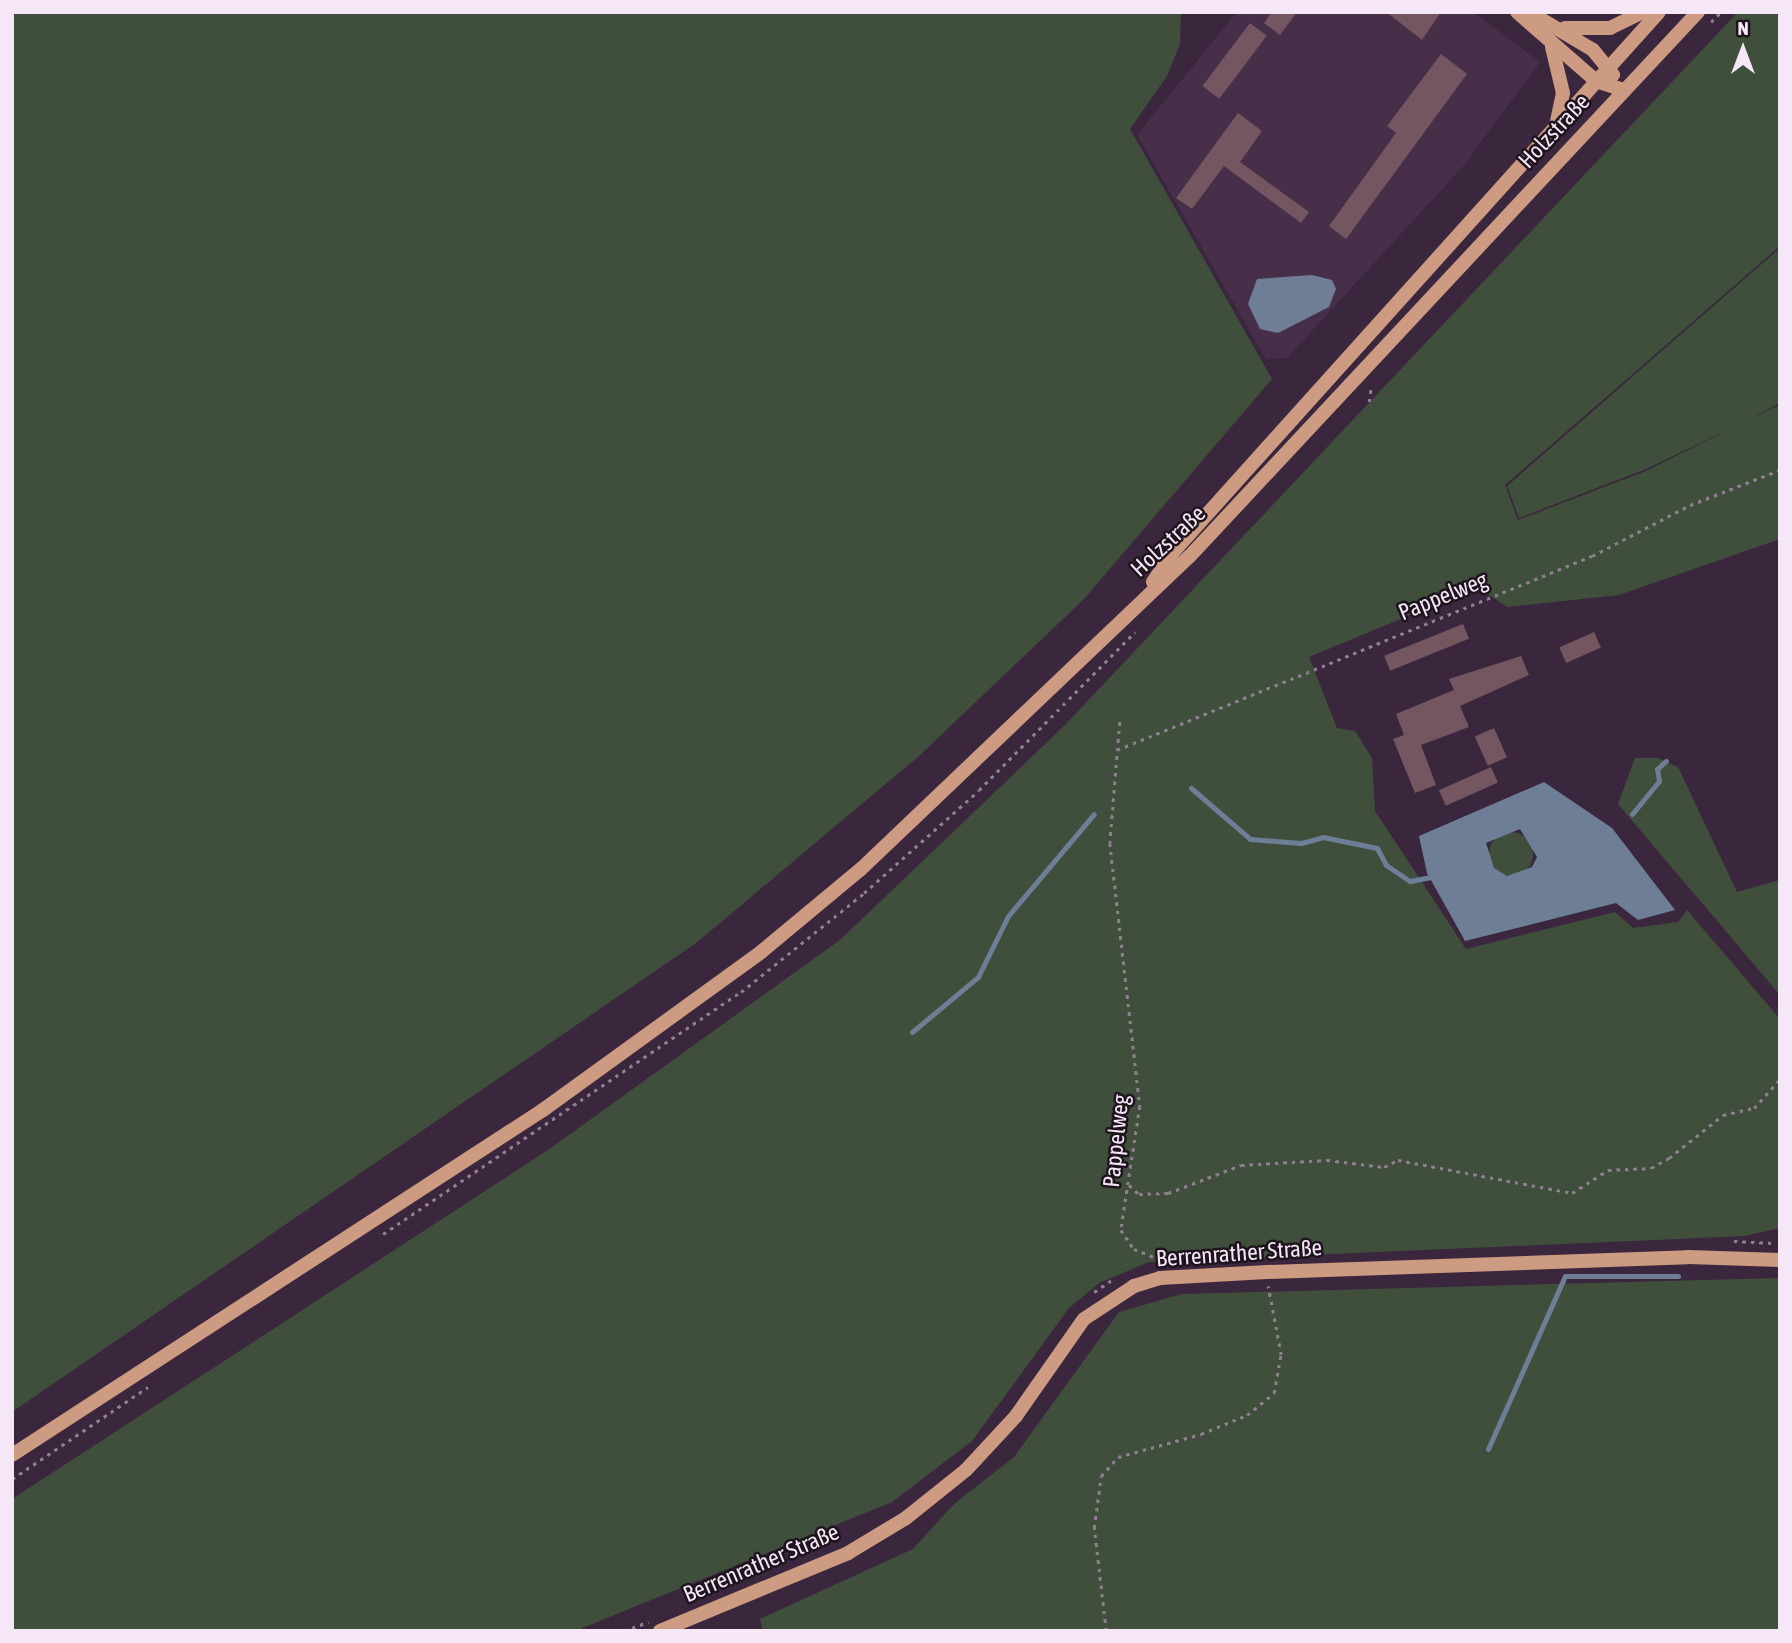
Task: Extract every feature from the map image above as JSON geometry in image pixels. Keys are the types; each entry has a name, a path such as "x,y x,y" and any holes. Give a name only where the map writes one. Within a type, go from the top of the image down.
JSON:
{"main road":[{"path":"1517,12 1551,46 1596,81 1623,90"},
{"path":"1529,12 1554,25 1608,68 1623,90"},
{"path":"1554,25 1610,29 1643,12"},
{"name":"Holzstraße","path":"1142,597 1174,551 1659,12"},
{"name":"Holzstraße","path":"1142,597 1189,557 1698,12"},
{"path":"1551,46 1563,93 1556,128"},
{"path":"12,1455 543,1110 761,952 945,796 1142,597"},
{"name":"Berrenrather Straße","path":"655,1626 848,1553 906,1518 975,1461 1016,1416 1084,1320 1106,1300 1160,1278 1688,1256 1780,1260"}],"path":[{"path":"1702,32 1721,12"},
{"path":"1362,392 1371,382 1369,401"},
{"name":"Pappelweg","path":"1117,750 1592,556 1690,505 1780,470"},
{"path":"380,1236 730,1000 864,893 979,790 1143,624"},
{"name":"Pappelweg","path":"1120,722 1110,843 1140,1106 1121,1230 1134,1250 1163,1261"},
{"path":"1129,1185 1139,1194 1168,1193 1241,1165 1327,1160 1384,1167 1398,1160 1572,1193 1608,1170 1651,1168 1670,1158 1723,1115 1754,1108 1780,1079"},
{"path":"1729,1241 1780,1243"},
{"path":"1152,1265 1177,1260"},
{"path":"1106,1631 1094,1528 1101,1476 1118,1457 1201,1434 1254,1411 1274,1393 1281,1355 1267,1272"},
{"path":"1089,1296 1118,1277"},
{"path":"12,1479 158,1381"},
{"path":"624,1631 655,1626"},
{"path":"1513,1631 1661,1631"}],"shaded area":[{"path":"1237,12 1473,12 1540,62 1465,164 1287,358 1266,359 1137,135"}],"green space":[{"path":"17,12 1181,12 1180,44 1167,76 1130,129 1272,379 1084,599 919,756 696,943 12,1412 12,19"},
{"path":"1738,12 1780,12 1780,246 1505,485 1518,520 1646,471 1740,424 1646,469 1519,518 1507,486 1780,248 1780,403 1749,419 1780,405 1780,539 1619,595 1507,607 1478,587 1309,657 1337,728 1355,731 1372,758 1375,811 1466,949 1615,912 1633,928 1678,922 1687,910 1780,1019 1780,1228 1745,1236 1149,1262 1099,1283 1069,1308 972,1441 892,1502 575,1631 12,1631 12,1499 548,1150 840,940 1064,726"},
{"path":"1635,758 1658,758 1678,767 1737,892 1780,880 1780,995 1618,804"},
{"path":"1511,832 1527,838 1533,854 1527,870 1511,876 1495,870 1489,854 1495,838"},
{"path":"1780,1278 1780,1631 763,1631 760,1619 913,1549 954,1504 1014,1457 1119,1312 1182,1294"}],"water":[{"path":"1312,275 1332,280 1336,289 1329,307 1278,333 1260,329 1248,304 1257,279"},
{"path":"1544,782 1612,828 1675,910 1638,920 1616,903 1465,941 1427,873 1419,836","holes":["1520,829 1537,857 1532,867 1507,876 1494,868 1486,843"]}],"building":[{"path":"1272,12 1297,12 1280,35 1264,23"},
{"path":"1386,12 1441,12 1422,40"},
{"path":"1250,23 1267,36 1219,99 1202,86"},
{"path":"1441,54 1467,74 1346,239 1329,226 1396,133 1387,126"},
{"path":"1238,113 1262,131 1240,162 1309,212 1301,223 1224,166 1192,209 1176,198"},
{"path":"1463,624 1469,639 1390,671 1384,656"},
{"path":"1594,632 1601,648 1566,663 1559,647"},
{"path":"1521,656 1529,675 1460,706 1469,727 1421,745 1436,785 1415,793 1393,739 1404,735 1396,714 1454,690 1449,679"},
{"path":"1494,728 1507,757 1488,766 1475,737"},
{"path":"1491,767 1498,783 1446,806 1439,790"}],"waterway":[{"path":"1632,814 1659,781 1657,769 1666,761"},
{"path":"1191,788 1250,839 1301,843 1323,837 1377,848 1386,865 1410,881 1435,876"},
{"path":"912,1032 978,977 1008,916 1094,814"},
{"path":"1488,1449 1565,1276 1678,1276"}]}
